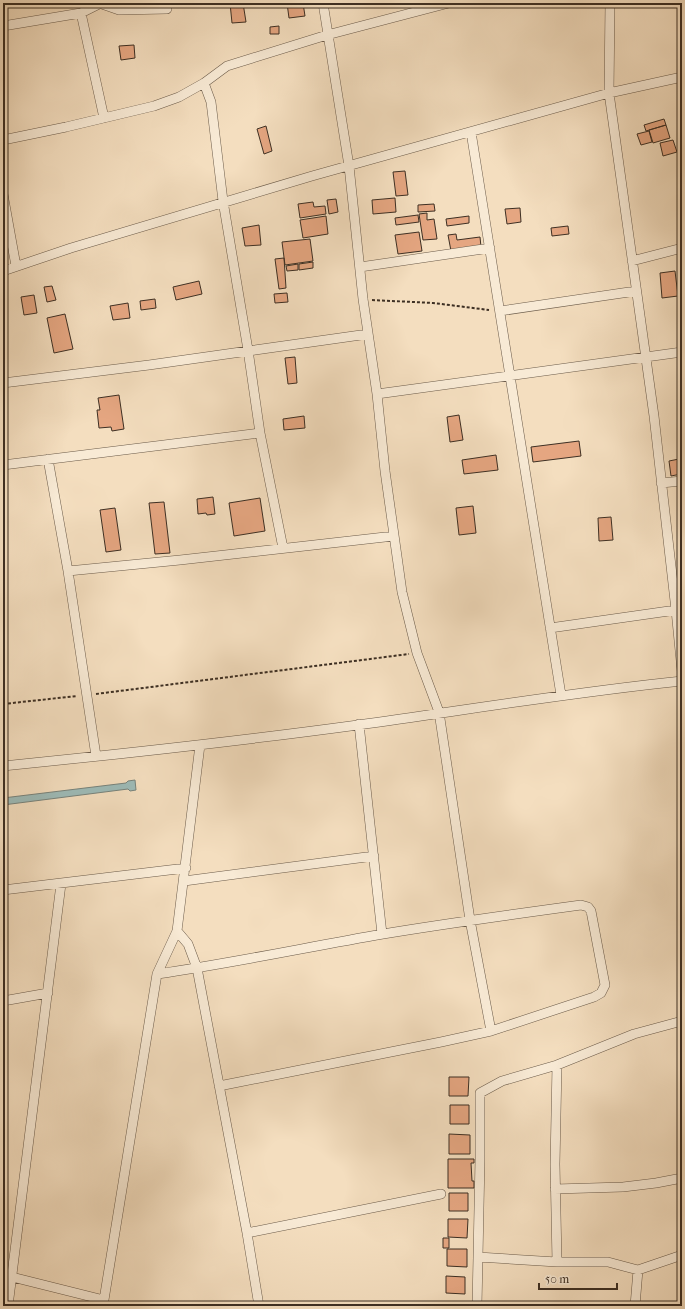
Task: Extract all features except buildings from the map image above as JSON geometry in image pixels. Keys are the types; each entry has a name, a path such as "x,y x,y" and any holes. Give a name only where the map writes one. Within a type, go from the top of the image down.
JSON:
{"street":[{"path":"3,26 82,13 100,3 119,10 166,9"},
{"path":"323,3 349,166 363,299 377,394 402,592 417,653 439,712 470,920 491,1031"},
{"path":"3,140 154,106 179,98 204,84 226,66 328,35 435,5 449,3"},
{"path":"610,3 609,94 645,356 682,671"},
{"path":"82,13 104,118"},
{"path":"3,271 71,248 223,201 609,94 682,77"},
{"path":"204,84 211,102 223,201 260,432 283,548"},
{"path":"471,132 561,695"},
{"path":"3,194 16,266"},
{"path":"360,267 490,248"},
{"path":"632,261 682,248"},
{"path":"500,311 636,291"},
{"path":"3,383 149,365 368,334"},
{"path":"377,394 682,352"},
{"path":"3,465 260,432"},
{"path":"48,459 68,571 96,756"},
{"path":"661,483 682,481"},
{"path":"68,571 394,536"},
{"path":"550,628 676,610"},
{"path":"3,766 200,745 561,695 682,681"},
{"path":"359,724 382,934"},
{"path":"8,1277 104,1303 157,974 177,931 186,868 200,745"},
{"path":"184,881 374,856"},
{"path":"3,890 186,868"},
{"path":"8,1306 8,1277 48,993 61,884"},
{"path":"157,974 470,920 581,905 588,907 591,912 605,985 601,993 594,997 491,1031 433,1044 219,1086"},
{"path":"177,931 188,944 194,956 197,968 247,1233 259,1306"},
{"path":"3,1001 48,993"},
{"path":"477,1306 480,1093 502,1081 557,1065 634,1034 682,1021"},
{"path":"557,1065 555,1189 557,1262"},
{"path":"555,1189 623,1187 682,1178"},
{"path":"247,1233 441,1194"},
{"path":"478,1258 557,1262 608,1262 638,1270 682,1255"},
{"path":"635,1306 638,1270"}],"path":[{"path":"363,299 433,303 500,311"},
{"path":"3,704 87,695 417,653"}],"water":[{"path":"135,780 136,790 130,791 128,789 3,805 3,798 126,783 128,781"}]}
